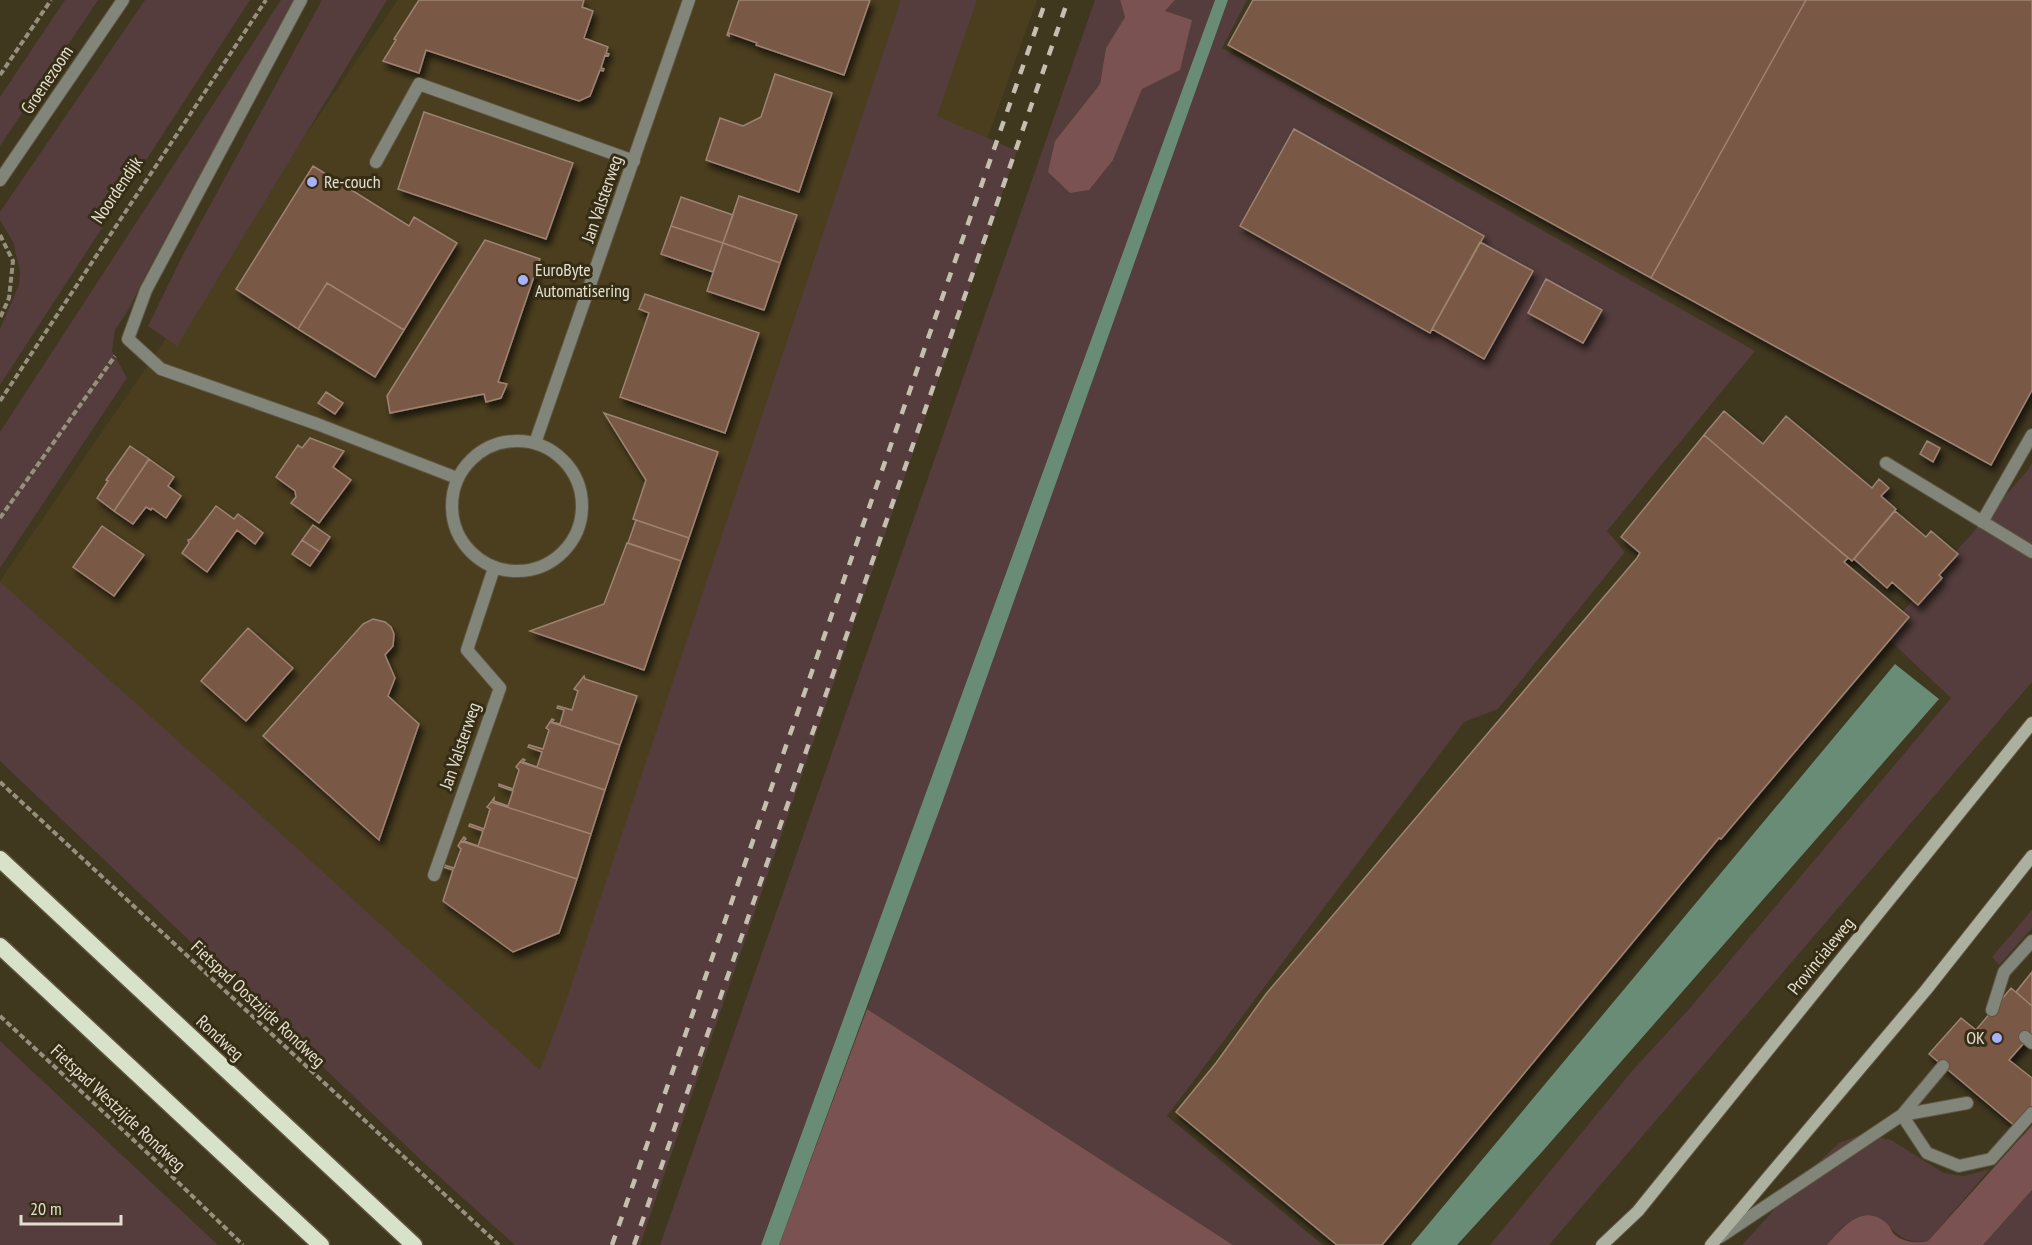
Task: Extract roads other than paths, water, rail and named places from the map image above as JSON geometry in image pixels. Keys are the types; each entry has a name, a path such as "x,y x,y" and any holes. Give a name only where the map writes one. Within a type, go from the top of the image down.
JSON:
{"highway":[{"name":"Rondweg","path":"0,859 414,1245"},
{"path":"0,946 321,1245"}],"main road":[{"name":"Provincialeweg","path":"1613,1245 2032,723"},
{"path":"1713,1242 1926,990 2032,856"},
{"name":"Provincialeweg","path":"1602,1245 1638,1211"}],"street":[{"name":"Groenezoom","path":"0,180 123,0"},
{"path":"301,0 146,290 128,339 161,369 317,424 457,478"},
{"name":"Jan Valsterweg","path":"535,442 689,0"},
{"path":"376,162 419,84 634,161"},
{"path":"1982,522 2032,435"},
{"path":"512,440 535,442 552,450 567,463 576,478 582,496 582,515 567,549 553,561 536,569 518,572 494,568 479,560 463,544 453,523 451,500 457,478 470,459 489,446 512,440"},
{"path":"1886,464 2032,552"},
{"name":"Jan Valsterweg","path":"434,876 500,688 467,650 494,568"},
{"path":"1992,1010 2004,972 2032,941"},
{"path":"1713,1242 1902,1115 1943,1066"},
{"path":"1902,1115 1967,1103"},
{"path":"1902,1115 1927,1154 1959,1166 1991,1159 2032,1113"}],"railway":[{"path":"612,1245 1046,0"},
{"path":"634,1245 1068,0"}],"place":[{"name":"Re-couch","path":"312,182"},
{"name":"EuroByte Automatisering","path":"523,280"},
{"name":"OK","path":"1997,1038"}]}
